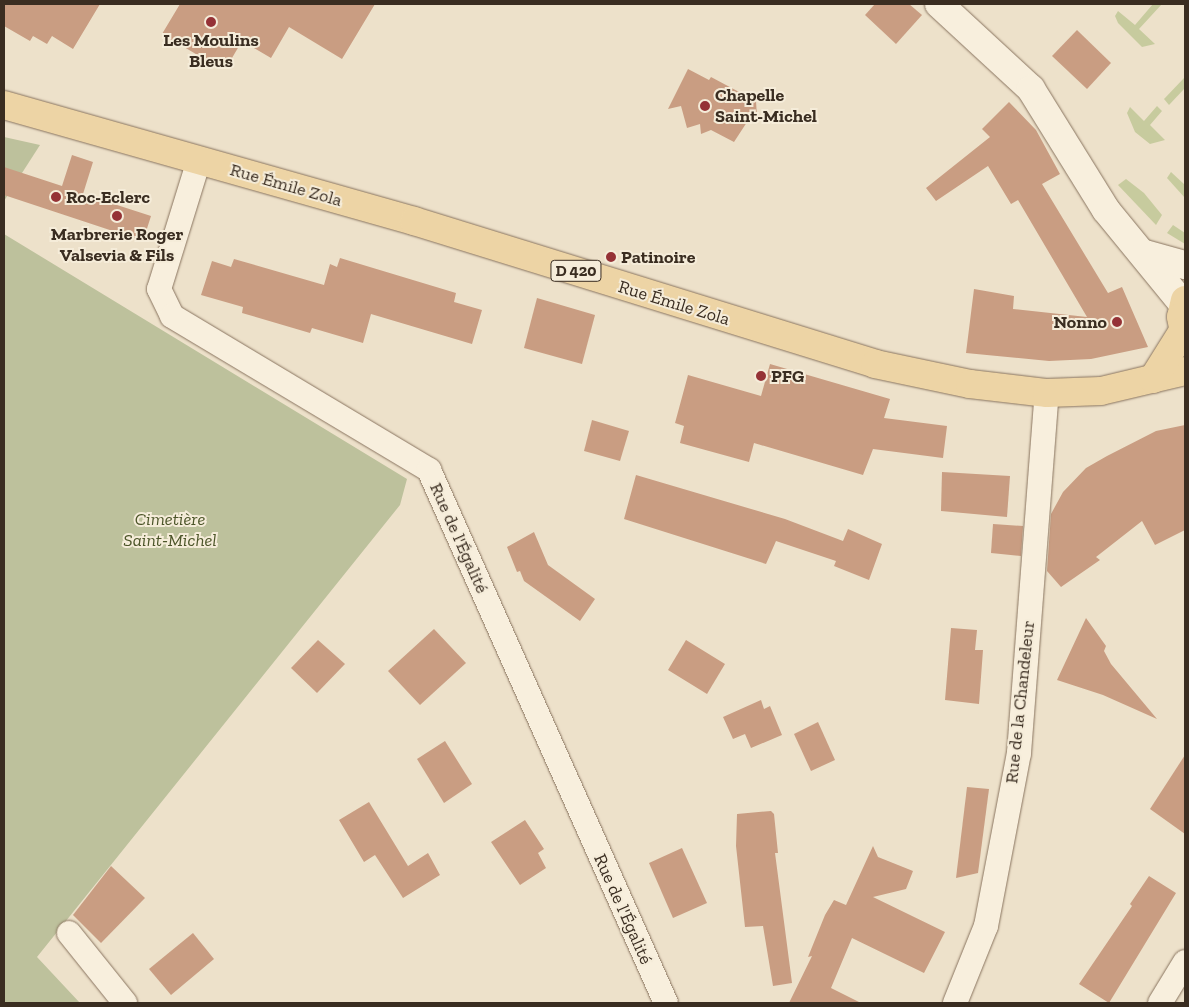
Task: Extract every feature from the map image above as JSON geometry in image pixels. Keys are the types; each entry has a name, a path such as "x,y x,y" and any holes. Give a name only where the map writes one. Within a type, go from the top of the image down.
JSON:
{"main road":[{"path":"939,4 1031,89 1106,210 1146,254 1184,302 1184,334 1153,379"},
{"name":"Rue Émile Zola","path":"4,105 460,235 875,364 970,384 1047,393 1101,391 1153,379"},
{"path":"1146,254 1185,265"},
{"name":"D 420","path":"1153,379 1185,371"}],"street":[{"name":"Rue de l'Égalité","path":"199,160 159,289 172,316 429,470 666,1003"},
{"name":"Rue de la Chandeleur","path":"955,1003 986,926 1019,753 1047,393"},
{"path":"69,934 125,1003"},
{"path":"1160,1003 1185,962"}],"green space":[{"path":"1153,4 1162,4 1139,29 1155,44 1142,47 1118,23 1115,16 1118,11 1135,25"},
{"path":"1185,77 1185,88 1169,105 1164,99"},
{"path":"1157,106 1162,111 1150,125 1165,140 1150,144 1135,132 1127,113 1130,107 1144,121"},
{"path":"4,137 40,145 4,201"},
{"path":"1171,172 1185,185 1185,198 1167,178"},
{"path":"1126,179 1144,193 1162,215 1156,225 1118,185"},
{"path":"1173,225 1185,233 1185,244 1167,233"},
{"name":"Cimetière Saint-Michel","path":"4,234 407,479 400,505 37,957 80,1003 4,1003"}],"building":[{"path":"4,4 100,4 73,49 52,36 47,44 33,36 30,41 4,26"},
{"path":"180,4 375,4 342,59 289,27 271,58 242,41 232,58 206,60 162,34"},
{"path":"875,4 909,4 922,15 896,44 865,15"},
{"path":"1077,30 1111,63 1087,89 1052,56"},
{"name":"Chapelle Saint-Michel","path":"688,69 709,80 711,77 756,101 757,117 749,119 734,142 711,130 701,134 700,124 687,128 681,106 668,109"},
{"path":"1009,102 1036,130 1060,174 1042,184 1108,293 1122,287 1148,347 1091,359 1049,361 966,353 974,289 1014,296 1013,309 1087,317 1018,200 1011,204 988,166 936,201 926,188 990,137 982,129"},
{"path":"72,155 93,162 83,194 151,216 143,241 4,195 4,167 62,186"},
{"path":"340,258 456,293 454,302 482,310 472,344 371,314 363,343 312,328 310,333 242,313 243,307 201,295 212,261 231,267 234,259 324,285 330,264 337,267"},
{"path":"537,298 595,315 582,364 524,348"},
{"path":"770,364 890,399 884,418 947,426 943,458 873,449 863,475 754,443 749,462 680,443 684,426 675,423 688,375 761,396"},
{"path":"592,420 629,431 620,461 584,451"},
{"path":"1185,425 1185,530 1155,545 1142,521 1096,557 1100,560 1061,587 1047,571 1051,514 1063,492 1086,468 1107,456 1156,431"},
{"path":"942,472 1010,476 1007,517 941,511"},
{"path":"636,475 785,519 843,541 848,529 882,544 869,580 834,566 836,561 776,541 766,564 624,519"},
{"path":"993,524 1023,526 1021,556 991,553"},
{"path":"534,532 548,565 595,599 580,621 524,581 520,571 517,572 507,547"},
{"path":"1086,618 1106,646 1104,651 1111,664 1157,719 1103,695 1057,680"},
{"path":"951,628 977,630 975,650 983,650 979,704 945,700"},
{"path":"434,629 466,663 420,705 388,671"},
{"path":"318,640 345,664 317,693 291,668"},
{"path":"686,640 725,664 707,694 668,670"},
{"path":"761,700 764,709 770,706 782,735 751,748 745,734 733,739 723,717"},
{"path":"818,722 835,760 811,771 794,734"},
{"path":"445,741 472,784 444,803 417,759"},
{"path":"1185,755 1185,834 1150,809"},
{"path":"967,787 989,789 978,873 956,878"},
{"path":"369,802 408,866 428,853 440,875 403,898 375,855 364,862 339,820"},
{"path":"771,811 774,814 778,853 775,853 792,983 773,986 763,926 745,927 736,846 737,814"},
{"path":"525,820 544,849 538,853 546,868 520,885 491,842"},
{"path":"873,846 878,857 913,871 906,889 873,897 945,932 924,973 852,938 831,988 861,1003 789,1003 812,956 808,957 825,915 834,900 846,905"},
{"path":"682,848 707,903 673,918 649,863"},
{"path":"111,866 145,898 101,943 73,915"},
{"path":"1149,876 1176,893 1109,1003 1079,984 1132,906 1130,904"},
{"path":"193,933 214,959 171,995 149,969"}],"place":[{"name":"Les Moulins Bleus","path":"211,22"},
{"name":"Chapelle Saint-Michel","path":"705,106"},
{"name":"Roc-Eclerc","path":"56,197"},
{"name":"Marbrerie Roger Valsevia & Fils","path":"117,216"},
{"name":"Patinoire","path":"611,257"},
{"name":"Nonno","path":"1117,322"},
{"name":"PFG","path":"761,376"}]}
